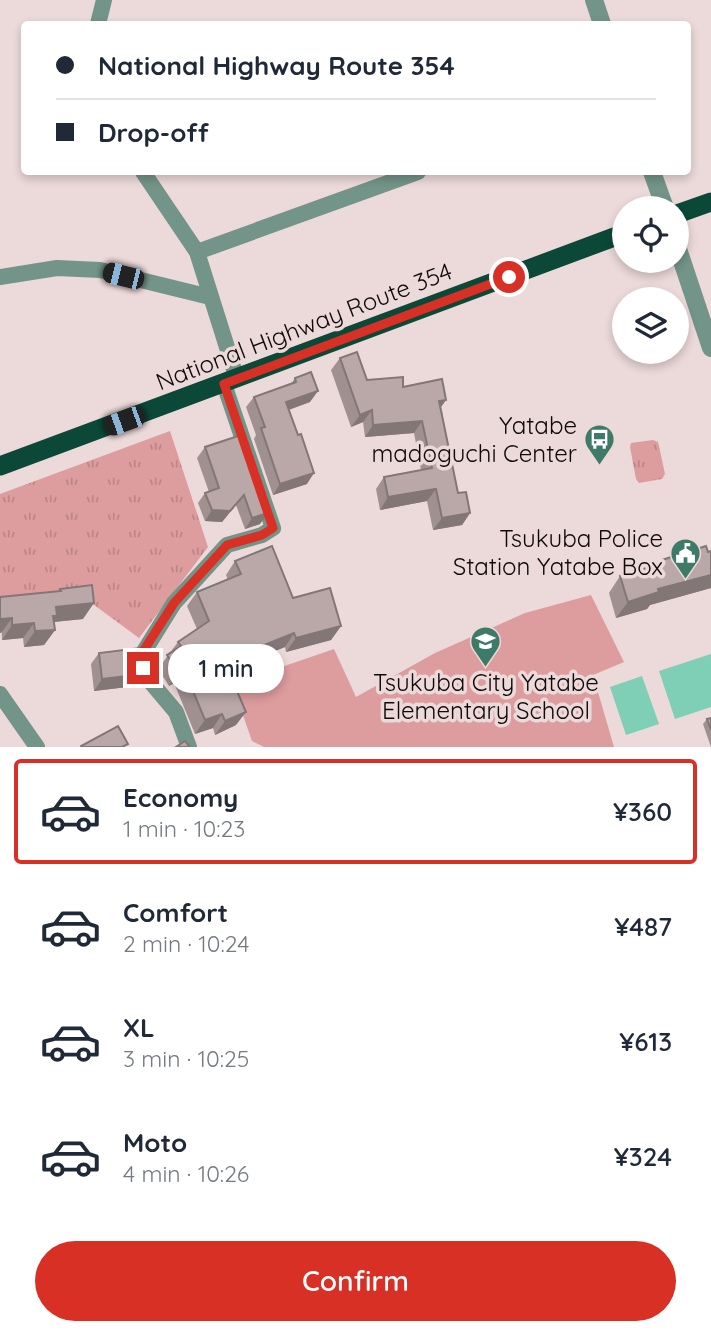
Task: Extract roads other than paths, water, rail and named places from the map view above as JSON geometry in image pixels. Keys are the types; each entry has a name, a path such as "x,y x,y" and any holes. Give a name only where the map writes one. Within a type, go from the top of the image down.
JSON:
{"highway":[{"path":"689,210 711,202"},
{"name":"National Highway Route 354","path":"0,466 612,238"}],"street":[{"path":"99,21 104,0"},
{"path":"594,0 601,21"},
{"path":"145,175 197,252 211,297 230,382 273,528 262,535 227,545 174,603 142,653 143,668 149,680 176,712 189,747"},
{"path":"197,252 410,175"},
{"path":"653,175 660,196"},
{"path":"0,277 57,268 100,270 211,297"},
{"path":"686,273 711,348"},
{"path":"0,694 37,747"}],"place":[{"name":"Yatabe madoguchi Center","path":"600,467"},
{"name":"Tsukuba Police Station Yatabe Box","path":"686,580"},
{"name":"Tsukuba City Yatabe Elementary School","path":"486,668"}]}
